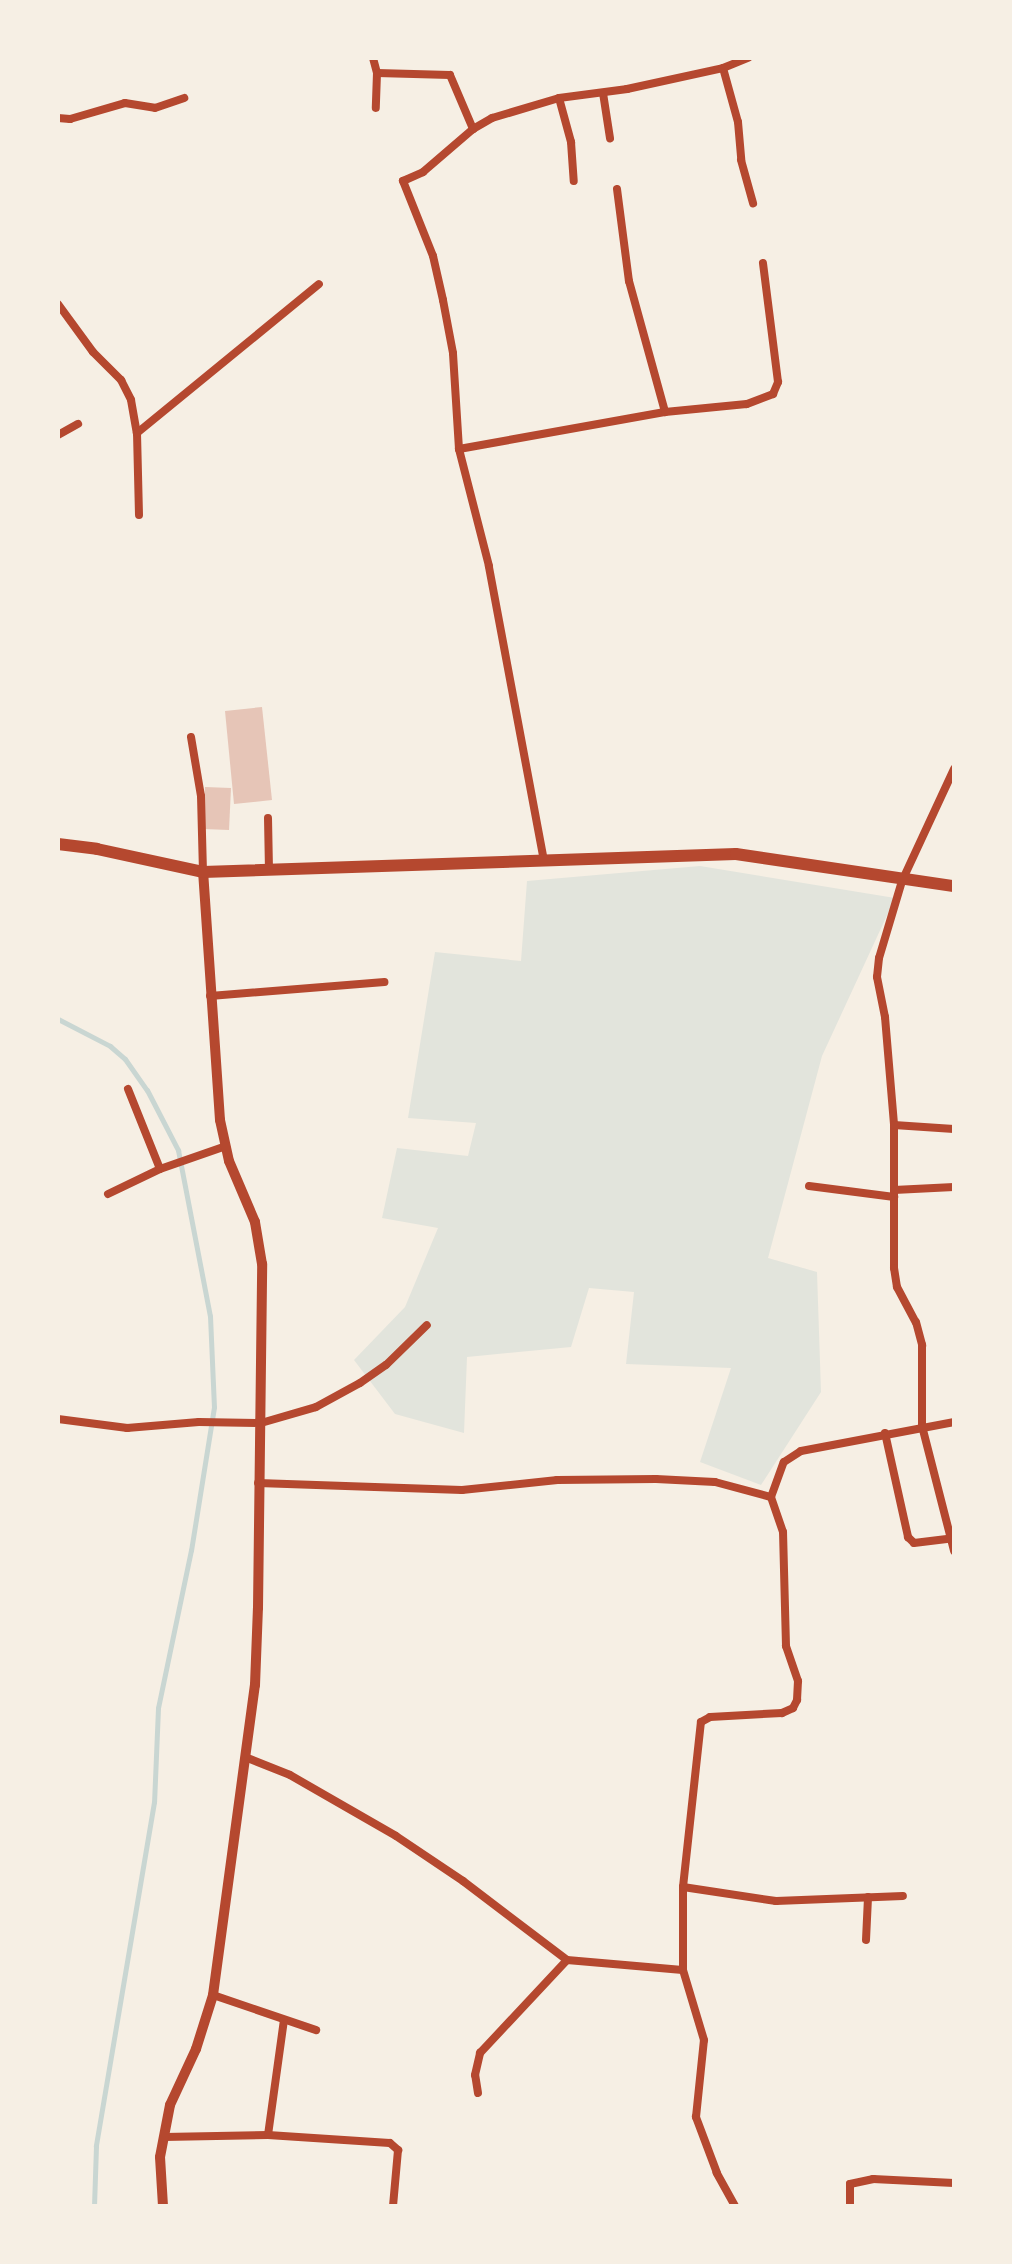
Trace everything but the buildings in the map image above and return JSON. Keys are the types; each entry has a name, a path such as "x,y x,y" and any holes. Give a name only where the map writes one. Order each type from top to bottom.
{"main road":[{"path":"58,844 97,849 203,872 736,854 902,881 954,886"}],"street":[{"path":"373,58 377,73 376,108"},
{"path":"716,58 738,122 741,160 753,203"},
{"path":"544,861 489,566 459,449 453,353 443,300 433,256 403,186 408,176 423,172 473,129 492,118 559,98 603,93 720,68 748,58"},
{"path":"377,73 450,75 473,129"},
{"path":"603,93 610,138"},
{"path":"58,118 70,119 125,103 155,108 184,98"},
{"path":"559,98 571,142 574,181"},
{"path":"617,189 629,281 665,412"},
{"path":"459,449 665,412 747,404 773,394 778,388 763,263"},
{"path":"137,433 319,284"},
{"path":"58,304 93,352 121,380 131,400 137,433 139,515"},
{"path":"58,435 78,424"},
{"path":"163,2206 160,2157 170,2105 196,2049 213,1995 255,1685 261,1423 262,1264 255,1222 226,1146 220,1120 210,996 201,796 191,737"},
{"path":"954,769 902,881 879,958 877,977 885,1017 894,1125 894,1268 897,1287 916,1322 922,1345 922,1426 954,1551"},
{"path":"268,818 269,870"},
{"path":"210,996 384,982"},
{"path":"128,1089 160,1169"},
{"path":"894,1125 954,1129"},
{"path":"108,1194 160,1169 226,1146"},
{"path":"809,1186 894,1194 954,1187"},
{"path":"58,1419 127,1428 199,1422 261,1423 316,1407 360,1383 386,1365 427,1325"},
{"path":"735,2206 717,2173 696,2117 704,2040 683,1970 683,1887 701,1722 710,1717 782,1713 793,1708 797,1700 798,1681 786,1646 783,1532 771,1497 784,1462 792,1455 813,1447 954,1422"},
{"path":"885,1433 908,1537 914,1543 949,1539"},
{"path":"258,1483 462,1490 557,1480 656,1479 715,1482 771,1497"},
{"path":"245,1757 290,1775 396,1836 463,1881 567,1960 683,1970"},
{"path":"683,1887 776,1901 903,1896"},
{"path":"866,1940 868,1897"},
{"path":"478,2093 475,2075 480,2053 567,1960"},
{"path":"213,1995 316,2030"},
{"path":"268,2135 284,2020"},
{"path":"164,2137 268,2135 394,2145 398,2150 393,2206"},
{"path":"847,2205 850,2184 873,2179 954,2183"}],"shaded area":[{"path":"700,866 895,898 822,1056 768,1258 817,1272 821,1392 761,1485 700,1462 731,1368 626,1364 634,1292 589,1288 571,1347 467,1357 464,1433 395,1414 354,1360 405,1307 438,1228 382,1218 397,1148 468,1156 476,1123 408,1118 435,952 521,961 527,881"}],"waterway":[{"path":"58,1019 110,1046 125,1059 147,1090 178,1150 210,1316 214,1407 191,1550 158,1708 154,1802 96,2146 94,2206"}]}
